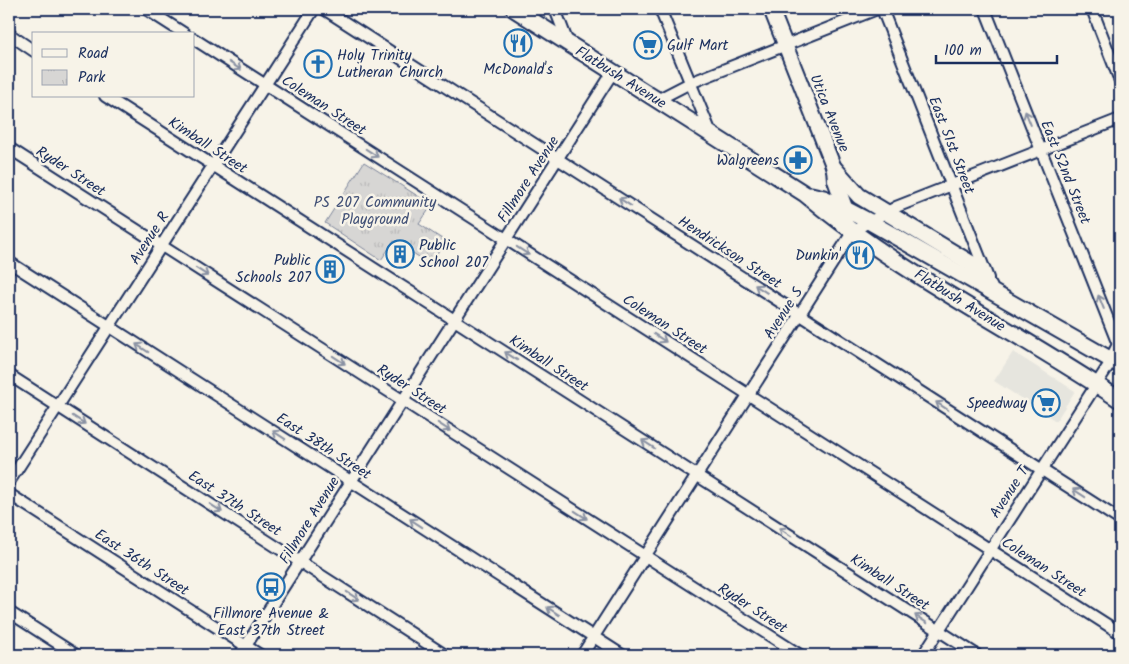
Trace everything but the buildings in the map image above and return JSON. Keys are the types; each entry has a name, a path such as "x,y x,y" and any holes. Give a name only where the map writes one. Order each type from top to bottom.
{"main road":[{"name":"Flatbush Avenue","path":"514,9 805,194 830,216 970,307 1120,400"},
{"name":"Utica Avenue","path":"771,9 834,168 835,180 853,231"},
{"path":"834,168 858,196 972,264 993,292"},
{"name":"Flatbush Avenue","path":"805,194 824,198 846,209 993,292 1118,354"}],"street":[{"path":"146,9 182,32"},
{"name":"Avenue R","path":"9,482 314,9"},
{"name":"Hendrickson Street","path":"324,9 1120,520"},
{"path":"555,9 568,44"},
{"path":"660,9 711,134"},
{"path":"657,100 690,83 877,9"},
{"name":"East 51st Street","path":"882,9 993,292"},
{"name":"East 52nd Street","path":"985,9 1041,150 1118,354"},
{"path":"1092,9 1120,81"},
{"path":"9,34 32,49"},
{"name":"Coleman Street","path":"195,40 1120,634"},
{"name":"Fillmore Avenue","path":"243,651 613,72"},
{"name":"Kimball Street","path":"108,98 977,655"},
{"name":"Avenue S","path":"582,655 853,231 886,213 952,185 1120,119"},
{"name":"Ryder Street","path":"9,148 800,655"},
{"name":"East 38th Street","path":"9,262 622,655"},
{"name":"Avenue T","path":"923,655 1096,384 1118,354"},
{"name":"East 37th Street","path":"9,375 445,655"},
{"name":"East 36th Street","path":"9,494 243,651 260,655"},
{"path":"9,612 76,655"}],"shaded area":[{"path":"1013,352 1075,391 1056,421 994,381"}],"green space":[{"name":"PS 207 Community Playground","path":"364,162 432,205 419,224 445,241 430,264 394,241 381,260 325,223"}],"place":[{"name":"McDonald's","path":"518,43"},
{"name":"Gulf Mart","path":"648,45"},
{"name":"Holy Trinity Lutheran Church","path":"318,64"},
{"name":"Walgreens","path":"798,160"},
{"name":"Public School 207","path":"400,254"},
{"name":"Dunkin'","path":"860,255"},
{"name":"Public Schools 207","path":"330,269"},
{"name":"Speedway","path":"1046,403"},
{"name":"Fillmore Avenue & East 37th Street","path":"271,587"}]}
